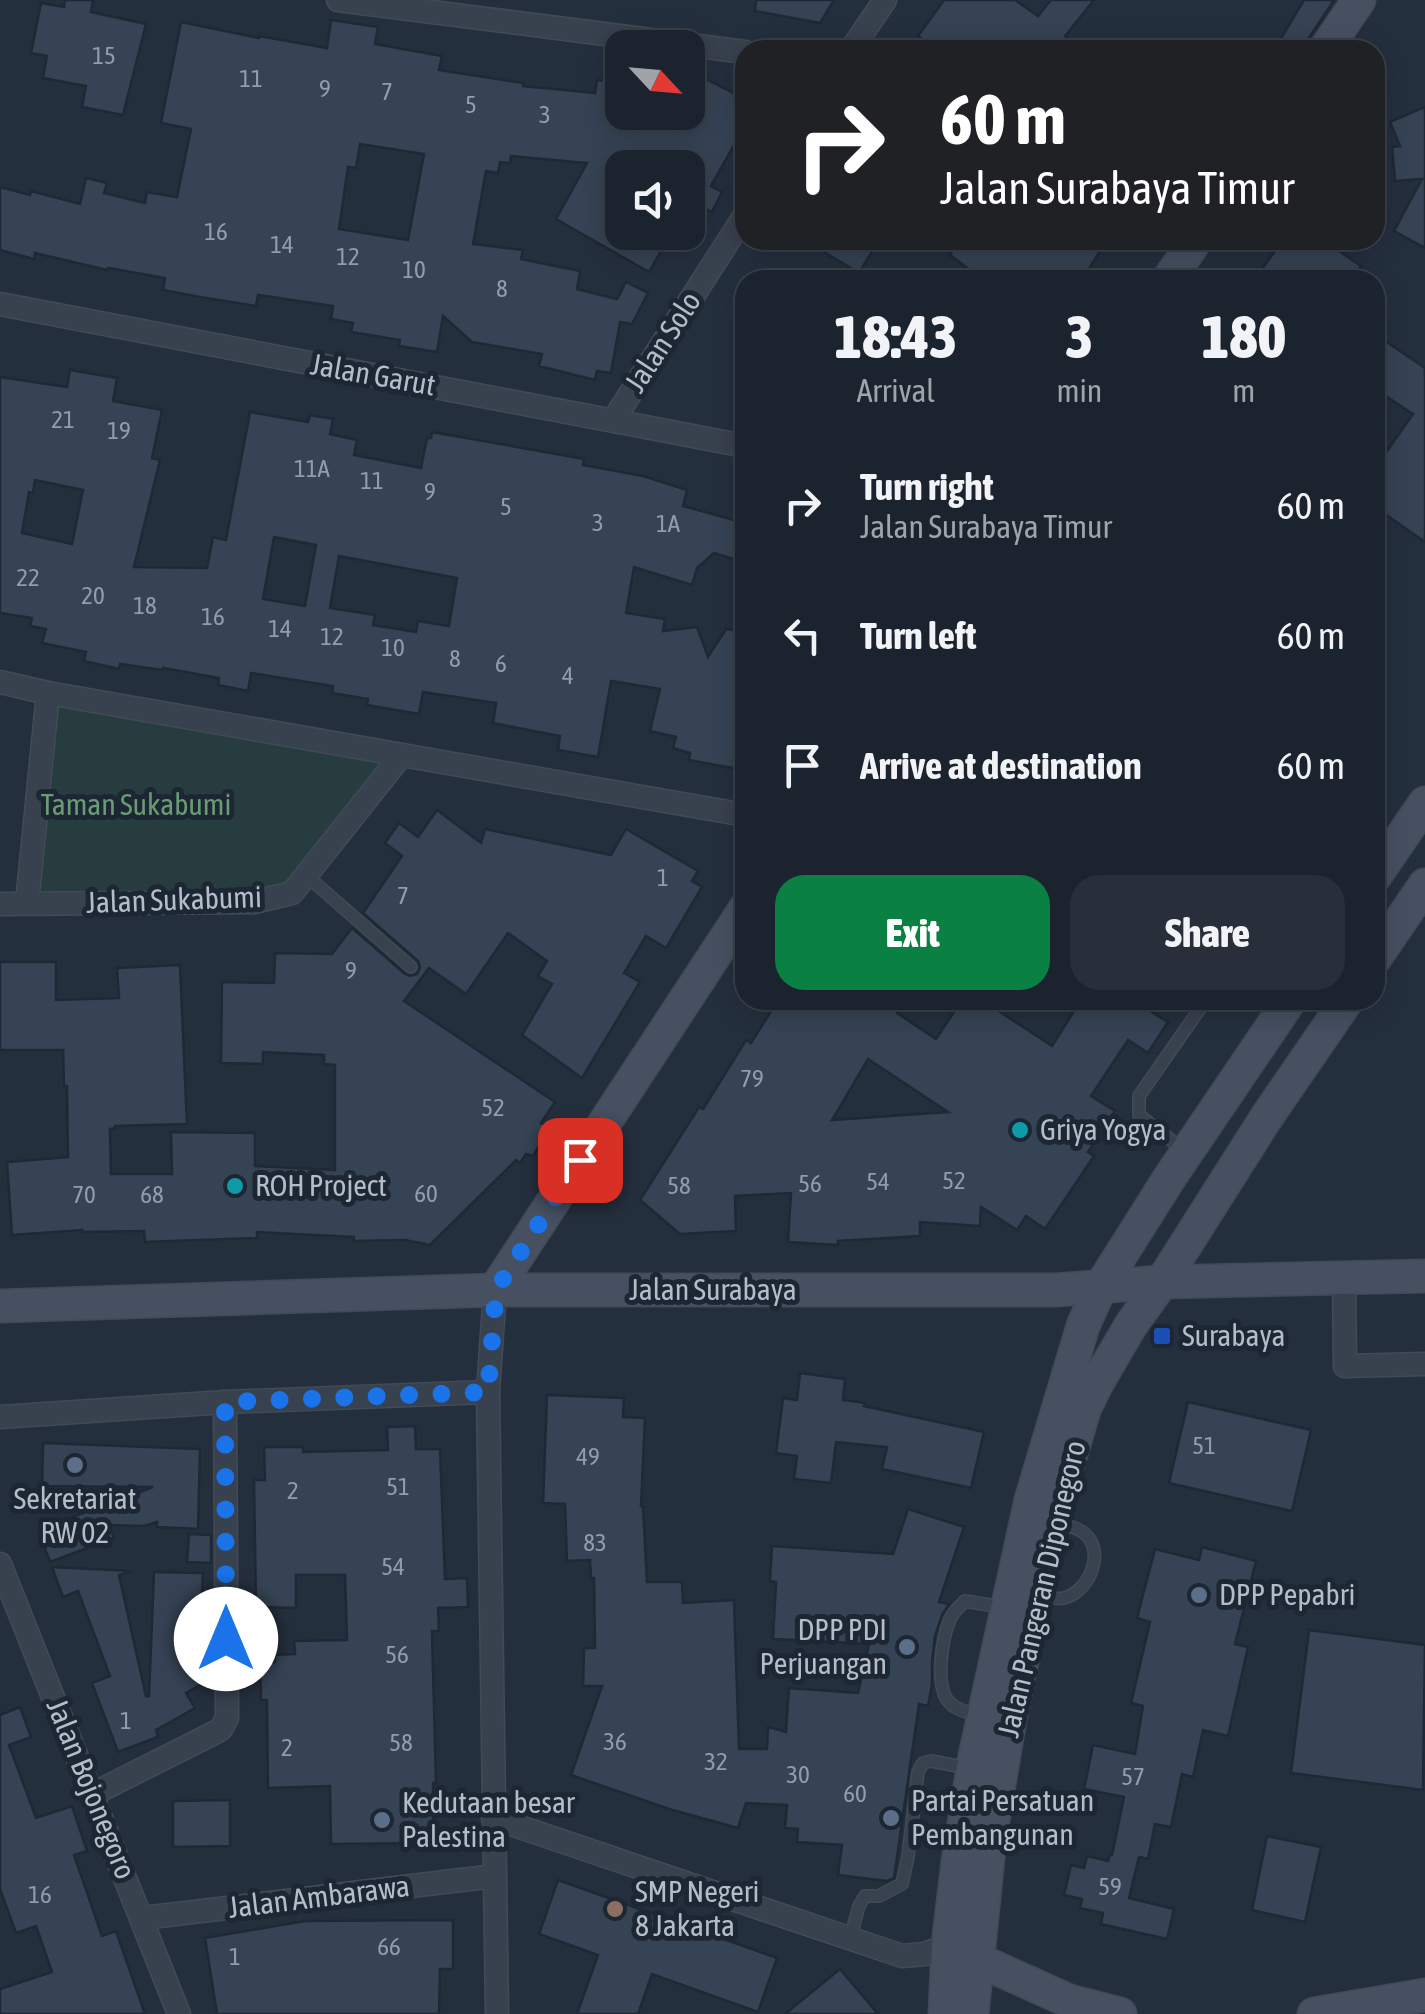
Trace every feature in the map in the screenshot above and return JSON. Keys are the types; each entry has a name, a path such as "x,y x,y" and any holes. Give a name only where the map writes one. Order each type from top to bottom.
{"main road":[{"path":"1331,40 1358,0"},
{"path":"1385,861 1425,803"},
{"path":"1385,943 1425,885"},
{"path":"496,1290 735,925"},
{"name":"Jalan Pangeran Diponegoro","path":"945,2014 990,1838 997,1717 1021,1602 1031,1500 1083,1326 1100,1288 1186,1152 1283,1010"},
{"name":"Jalan Pangeran Diponegoro","path":"1021,1602 1051,1522 1089,1397 1131,1324 1339,1010"},
{"name":"Jalan Surabaya","path":"0,1306 496,1290 1056,1290 1162,1282 1425,1276"},
{"name":"Jalan Pangeran Diponegoro","path":"972,2014 962,1952 958,1862 972,1769 997,1717"},
{"path":"962,1952 1069,2001 1120,2014"},
{"path":"1314,2014 1362,2010 1425,1994"}],"street":[{"path":"338,0 735,51"},
{"path":"858,40 885,0"},
{"name":"Jalan Solo","path":"614,419 735,231"},
{"name":"Jalan Garut","path":"0,304 735,444"},
{"path":"0,682 735,813"},
{"path":"27,902 48,693"},
{"name":"Jalan Sukabumi","path":"0,904 254,902 292,893 401,756"},
{"path":"1344,1278 1345,1366 1425,1364"},
{"path":"496,1290 488,1392 497,2014"},
{"path":"0,1417 225,1402 488,1392"},
{"path":"93,1794 216,1732 226,1718 225,1402"},
{"name":"Jalan Bojonegoro","path":"0,1564 179,2014"},
{"path":"493,1818 902,1956 962,1952"},
{"name":"Jalan Ambarawa","path":"143,1918 494,1876"}],"lane":[{"path":"307,876 411,967"},
{"path":"1186,1152 1139,1115 1139,1096 1199,1010"},
{"path":"997,1717 966,1712 948,1702 941,1688 951,1615 966,1600 1021,1602 1064,1598 1077,1590 1095,1563 1093,1543 1072,1526 1051,1522"},
{"path":"850,1939 865,1896 878,1896 902,1884 918,1772 923,1763 972,1769"}],"green space":[{"name":"Taman Sukabumi","path":"56,701 386,760 306,869 269,892 36,895"}],"building":[{"path":"65,0 93,0 91,12 146,24 123,115 82,107 86,86 43,78 47,56 31,53 41,3 64,7"},
{"path":"756,0 834,0 820,23 755,11"},
{"path":"944,0 1015,0 1038,16 1051,0 1094,0 1065,40 923,40 918,36"},
{"path":"1304,0 1334,0 1308,40 1280,40"},
{"path":"331,20 378,27 375,44 442,56 439,70 523,86 595,93 597,80 605,81 605,130 705,130 705,79 735,94 735,148 711,186 722,192 712,212 705,208 705,150 605,150 605,247 556,219 587,163 511,156 510,163 500,162 498,173 486,171 473,244 523,250 521,259 580,271 577,289 617,299 626,282 648,293 632,324 620,322 611,373 597,371 595,380 539,366 542,354 472,342 443,316 437,352 399,346 400,340 351,332 353,323 331,319 333,306 258,295 256,306 200,297 163,290 165,278 107,270 35,253 34,259 0,250 0,187 80,204 86,178 107,183 104,193 145,203 147,192 177,197 191,129 161,123 181,22 327,48","holes":["360,144 424,154 408,240 339,229 348,167 356,168"]},
{"path":"1425,107 1425,248 1394,231 1422,179 1395,181 1392,147 1400,146 1390,122"},
{"path":"610,250 662,250 649,272"},
{"path":"821,250 873,250 861,270 854,270"},
{"path":"953,250 1101,250 1088,270 970,270 950,255"},
{"path":"1276,250 1338,250 1361,266 1358,270 1261,270"},
{"path":"1385,341 1425,368 1425,542 1385,514 1385,454 1413,414 1385,396"},
{"path":"70,370 117,378 113,401 162,410 152,458 160,460 134,567 207,568 213,537 226,540 250,412 308,422 310,415 333,419 330,434 357,440 354,455 421,468 427,438 431,438 432,432 584,459 583,465 643,476 687,490 683,506 735,520 735,560 714,553 697,568 692,585 634,567 626,613 665,619 663,631 697,627 708,657 726,629 735,630 735,769 689,760 690,753 673,748 676,737 650,731 660,689 611,681 598,757 558,750 560,736 493,723 496,703 423,692 419,714 367,705 368,699 332,693 333,686 251,673 248,691 218,685 219,678 120,664 119,669 84,661 86,652 42,643 46,629 30,626 32,618 0,613 0,377 67,387","holes":["35,480 83,490 72,544 22,533","274,537 316,545 305,606 263,599","339,556 457,578 449,626 418,621 416,632 373,625 375,615 330,608"]},
{"path":"437,810 481,843 485,829 611,855 626,829 698,871 692,881 702,887 666,948 646,936 624,973 640,982 582,1078 522,1035 552,984 538,976 547,961 508,933 466,994 429,968 404,1001 555,1102 541,1123 550,1128 533,1156 526,1154 520,1163 516,1160 430,1245 405,1240 354,1241 354,1237 257,1232 257,1238 145,1242 144,1231 12,1235 7,1162 68,1157 67,1086 63,1050 0,1050 0,962 56,962 56,1000 119,998 117,968 180,965 187,1124 110,1129 111,1174 172,1174 171,1132 255,1133 255,1166 335,1170 335,1065 324,1064 324,1055 263,1052 263,1064 221,1063 222,982 274,983 275,953 332,954 352,928 405,974 417,974 418,961 363,913 402,856 385,843 399,823 418,837"},
{"path":"772,1010 899,1010 897,1013 936,1039 955,1010 997,1010 1052,1046 1075,1010 1148,1010 1168,1022 1148,1053 1128,1040 1091,1096 1115,1111 1088,1152 1094,1156 1045,1229 1026,1216 1017,1230 981,1207 980,1226 920,1222 920,1236 838,1241 838,1245 788,1242 791,1193 735,1196 736,1231 680,1234 640,1200 746,1040 751,1043","holes":["868,1059 948,1112 832,1120"]},
{"path":"800,1373 845,1379 843,1400 984,1432 971,1488 882,1469 887,1447 836,1442 831,1483 794,1479 797,1456 776,1453 783,1398 797,1400"},
{"path":"547,1395 624,1398 623,1417 645,1418 641,1506 647,1582 682,1582 683,1603 734,1600 739,1749 767,1749 768,1727 786,1732 789,1688 858,1693 869,1644 773,1639 776,1582 770,1581 772,1546 893,1554 908,1509 964,1527 939,1602 949,1604 935,1636 928,1706 919,1704 894,1878 887,1881 838,1875 842,1845 797,1842 798,1829 785,1828 787,1805 746,1803 738,1828 571,1775 602,1686 583,1686 584,1648 595,1648 590,1560 567,1561 565,1504 543,1503"},
{"path":"1188,1402 1311,1430 1292,1511 1169,1483"},
{"path":"415,1426 416,1449 440,1449 445,1579 467,1578 468,1607 438,1608 439,1631 432,1631 434,1843 331,1844 330,1786 268,1788 267,1700 261,1700 260,1663 275,1662 275,1655 295,1654 294,1641 347,1640 345,1575 296,1575 296,1608 256,1607 254,1480 265,1480 264,1447 303,1447 303,1452 388,1450 387,1427"},
{"path":"43,1443 200,1449 198,1529 157,1527 157,1522 144,1526 109,1525 114,1538 50,1562 38,1530 153,1487 42,1486"},
{"path":"189,1534 211,1535 211,1563 187,1562"},
{"path":"1202,1547 1256,1561 1235,1644 1248,1647 1228,1736 1203,1730 1193,1777 1182,1774 1171,1827 1155,1824 1148,1859 1139,1857 1129,1898 1174,1909 1167,1939 1101,1924 1103,1913 1080,1908 1082,1899 1064,1895 1071,1865 1084,1868 1087,1856 1108,1861 1112,1855 1124,1797 1084,1789 1093,1745 1135,1754 1143,1706 1131,1703 1150,1622 1137,1618 1155,1549 1199,1560"},
{"path":"52,1567 132,1571 119,1575 146,1696 154,1572 203,1573 198,1665 207,1681 186,1693 195,1708 156,1730 158,1737 118,1752 92,1683 110,1676 78,1591 63,1597"},
{"path":"1309,1630 1425,1645 1423,1790 1291,1773"},
{"path":"20,1707 31,1737 9,1745 36,1818 72,1806 87,1851 74,1855 102,1936 116,1931 145,2014 0,2014 0,1989 52,1972 36,1926 16,1933 0,1889 0,1715"},
{"path":"230,1800 230,1846 173,1847 173,1801"},
{"path":"1267,1836 1321,1847 1305,1922 1252,1910"},
{"path":"558,1880 777,1958 758,2012 652,1974 638,2014 577,2014 598,1955 539,1934"},
{"path":"453,1920 453,1969 440,1969 439,2014 217,2014 205,1938 305,1921"},
{"path":"840,1969 878,2014 785,2014"}],"place":[{"name":"Griya Yogya","path":"1020,1130"},
{"name":"ROH Project","path":"235,1186"},
{"name":"Surabaya","path":"1162,1336"},
{"name":"Sekretariat RW 02","path":"75,1465"},
{"name":"DPP Pepabri","path":"1199,1595"},
{"name":"DPP PDI Perjuangan","path":"907,1647"},
{"name":"Partai Persatuan Pembangunan","path":"891,1818"},
{"name":"Kedutaan besar Palestina","path":"382,1820"},
{"name":"SMP Negeri 8 Jakarta","path":"615,1909"}],"route":[{"path":"226,1639 225,1402 488,1392 496,1290 580,1160"}]}
